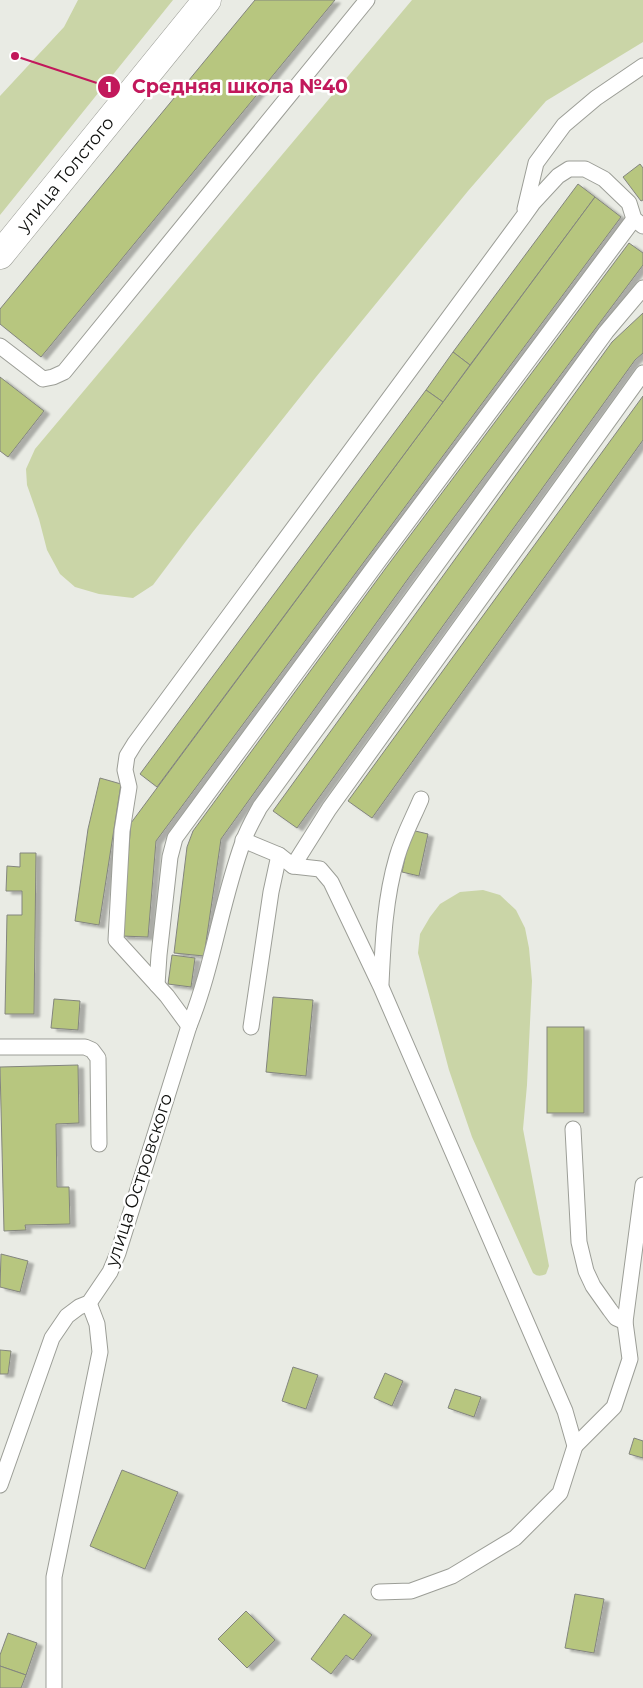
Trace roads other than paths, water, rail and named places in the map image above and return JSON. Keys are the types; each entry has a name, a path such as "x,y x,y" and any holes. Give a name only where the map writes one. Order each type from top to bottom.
{"street":[{"name":"улица Толстого","path":"0,255 207,0"}],"lane":[{"path":"0,346 43,379 64,372 367,0"},
{"path":"523,217 536,163 564,125 596,98 643,66"},
{"path":"157,985 170,857 176,838 380,559 638,222 629,202 604,180 585,169 569,169 558,176 533,203 127,756 125,770 129,788 122,831 116,940 172,1002 189,1026"},
{"name":"улица Островского","path":"0,1485 52,1338 67,1316 79,1307 89,1303 110,1272 118,1253 202,990 243,840 260,807 606,332 643,288"},
{"path":"292,866 334,801 643,373"},
{"path":"381,987 384,923 388,891 405,833 421,799"},
{"path":"243,840 279,855 292,866 320,870 331,882 381,987 565,1411 575,1446"},
{"path":"251,1027 271,892 279,855"},
{"path":"0,1047 85,1047 92,1050 98,1058 99,1144"},
{"path":"573,1129 579,1242 586,1271 593,1286 610,1310 616,1318 624,1322"},
{"path":"379,1592 411,1591 452,1576 515,1538 560,1493 575,1446 614,1407 630,1358 624,1322 643,1185"},
{"path":"54,1688 54,1577 100,1352 97,1324 89,1303"}],"place":[{"name":"Средняя школа №40","path":"15,56"}]}
